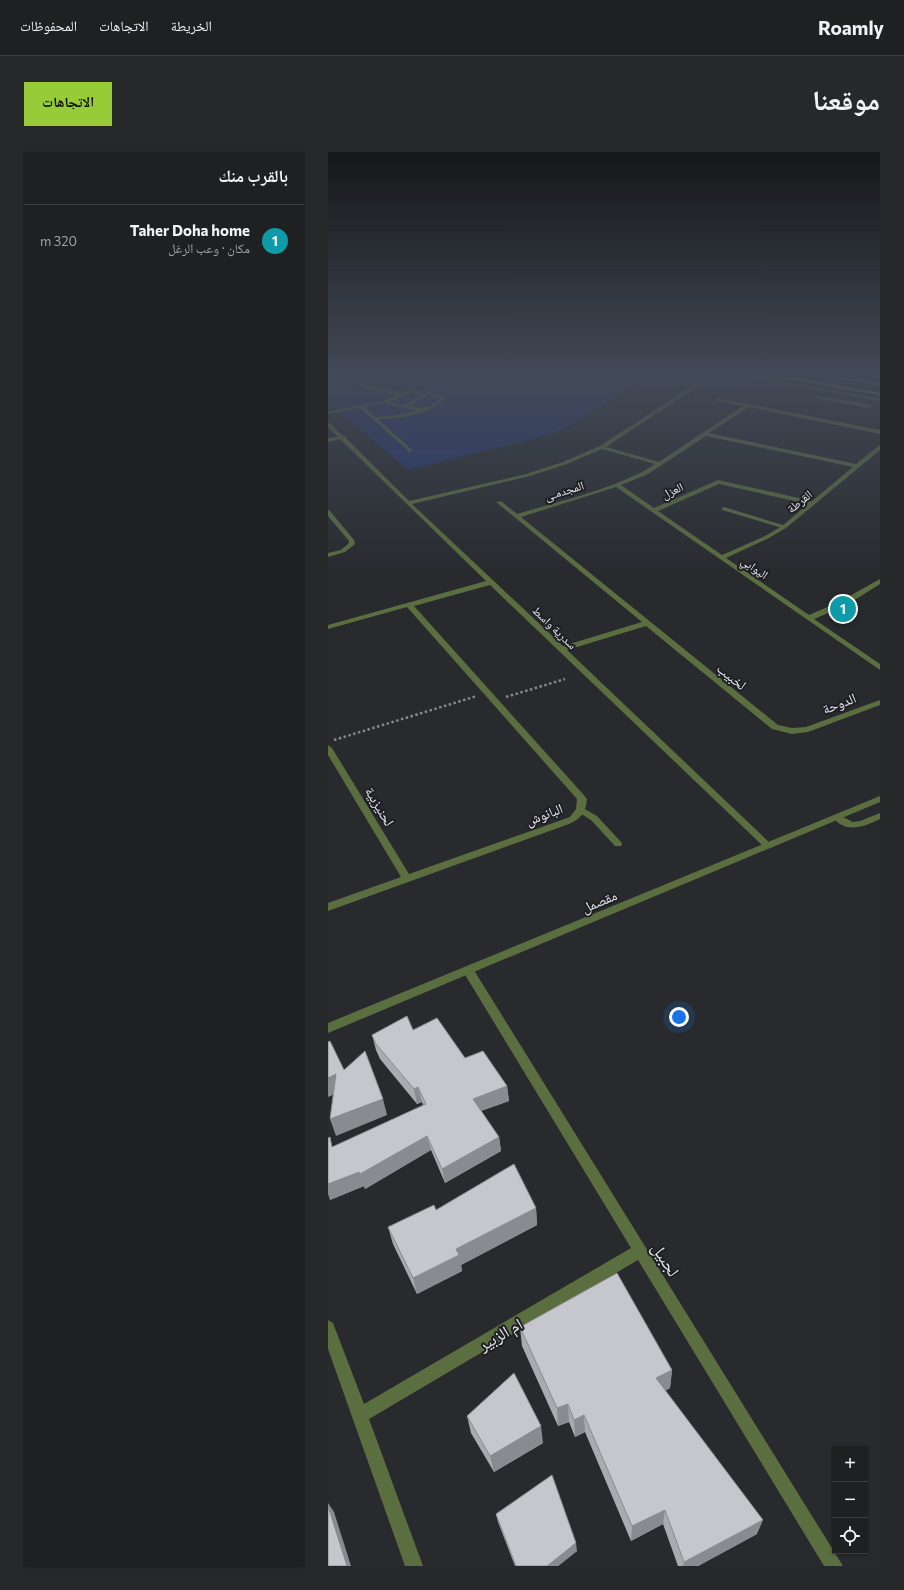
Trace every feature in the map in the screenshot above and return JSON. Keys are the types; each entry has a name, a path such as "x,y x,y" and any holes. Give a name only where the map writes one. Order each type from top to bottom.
{"street":[{"name":"سدرية واسط","path":"348,441 408,503 768,846"},
{"path":"408,503 528,475 565,463 602,447 611,441"},
{"name":"المجدمـى","path":"516,516 617,485 646,473 695,441"},
{"path":"738,441 858,466"},
{"path":"602,447 661,464"},
{"name":"القرطة","path":"722,557 767,537 784,527 880,447"},
{"name":"العزل","path":"654,510 718,482 814,503"},
{"name":"اليوابي","path":"617,485 880,668"},
{"name":"لخبيب","path":"499,502 769,724 783,730 800,731 808,729"},
{"path":"328,512 352,541 352,544 344,551 328,555"},
{"path":"809,618 842,604 880,581"},
{"path":"328,627 491,582"},
{"name":"البانوش","path":"328,907 566,822 573,819 581,810 582,800 579,795 409,605"},
{"path":"561,649 646,623"},
{"name":"الدوحة","path":"808,729 880,702"},
{"name":"لحنيزبية","path":"328,748 407,879"},
{"name":"مقصمل","path":"328,1028 880,799"},
{"name":"لجبيل","path":"468,970 834,1566"},
{"name":"ام الزبير","path":"359,1416 640,1251"},
{"path":"328,1328 414,1566"}],"lane":[{"path":"399,441 410,451"},
{"path":"724,509 784,527"},
{"path":"581,810 594,818 618,844"},
{"path":"837,817 845,825 854,826 880,816"}],"path":[{"path":"494,701 565,679"},
{"path":"328,741 488,693"}],"shaded area":[{"path":"374,441 523,441 408,470"}],"building":[{"path":"407,1016 413,1030 437,1018 465,1058 483,1051 507,1086 473,1099 499,1137 442,1169 427,1136 360,1174 359,1172 328,1184 328,1138 330,1137 332,1147 426,1104 418,1087 414,1089 376,1044 372,1035"},
{"path":"330,1041 344,1070 365,1051 383,1099 330,1119 336,1074 328,1078 328,1042"},
{"path":"514,1164 536,1208 456,1249 459,1255 413,1278 388,1227 434,1205 436,1210"},
{"path":"617,1273 672,1370 656,1378 763,1520 684,1562 665,1510 632,1526 584,1415 574,1420 568,1404 557,1408 520,1327"},
{"path":"514,1373 541,1426 490,1456 467,1416"},
{"path":"552,1475 576,1543 547,1566 516,1566 496,1514"},
{"path":"328,1506 347,1566 328,1566"}],"place":[{"name":"Taher Doha home","path":"843,609"}]}
